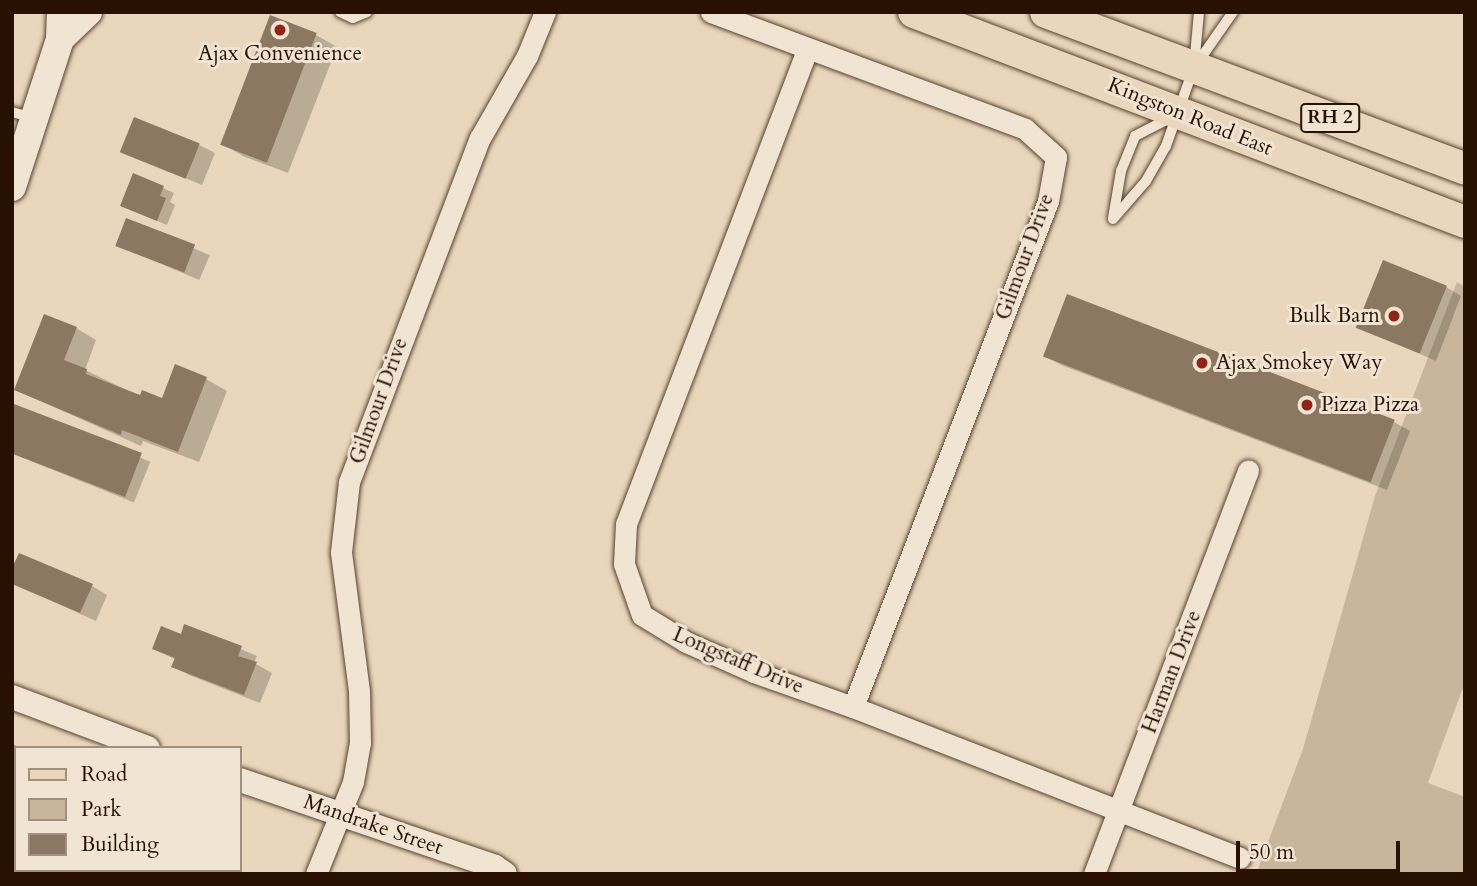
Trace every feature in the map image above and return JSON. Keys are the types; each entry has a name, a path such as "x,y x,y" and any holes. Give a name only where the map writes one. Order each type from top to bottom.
{"main road":[{"path":"12,187 24,115 60,26 88,12"},
{"name":"Kingston Road East","path":"914,12 1465,222"},
{"name":"RH 2","path":"1046,12 1465,169"}],"street":[{"name":"Gilmour Drive","path":"316,874 353,782 360,743 359,691 341,552 349,482 480,138 527,56 545,12"},
{"name":"Gilmour Drive","path":"711,12 1024,129 1056,158 1048,201 853,707"},
{"name":"Longstaff Drive","path":"807,50 643,473 626,524 624,564 642,615 685,642 743,667 853,707 1118,813 1240,858"},
{"name":"Harman Drive","path":"1094,874 1248,470"},
{"path":"12,697 143,746"},
{"name":"Mandrake Street","path":"242,781 495,867 505,874"}],"lane":[{"path":"340,12 353,18 367,12"},
{"path":"1178,114 1135,136 1121,171 1113,219 1146,181 1166,146 1178,114 1194,67 1199,12"},
{"path":"1194,67 1233,12"}],"green space":[{"path":"1457,282 1465,287 1465,682 1428,783 1465,797 1465,874 1256,874 1303,749 1375,496"}],"building":[{"path":"270,15 317,33 267,163 220,145"},
{"path":"134,117 200,144 186,179 120,152"},
{"path":"133,173 164,186 160,196 166,198 157,221 120,206"},
{"path":"126,218 195,245 184,273 115,246"},
{"path":"1383,260 1447,286 1420,354 1356,328"},
{"path":"1067,294 1395,420 1371,482 1043,357"},
{"path":"44,314 77,327 64,360 87,369 86,374 140,395 142,390 162,398 175,364 207,377 178,452 122,430 121,435 14,390"},
{"path":"14,404 142,453 125,497 12,454"},
{"path":"19,553 93,584 80,613 12,584 12,568"},
{"path":"184,624 242,646 238,656 257,662 244,695 171,667 175,658 152,649 161,626 181,634"}],"place":[{"name":"Ajax Convenience","path":"280,30"},
{"name":"Bulk Barn","path":"1394,316"},
{"name":"Ajax Smokey Way","path":"1202,363"},
{"name":"Pizza Pizza","path":"1307,405"}]}
